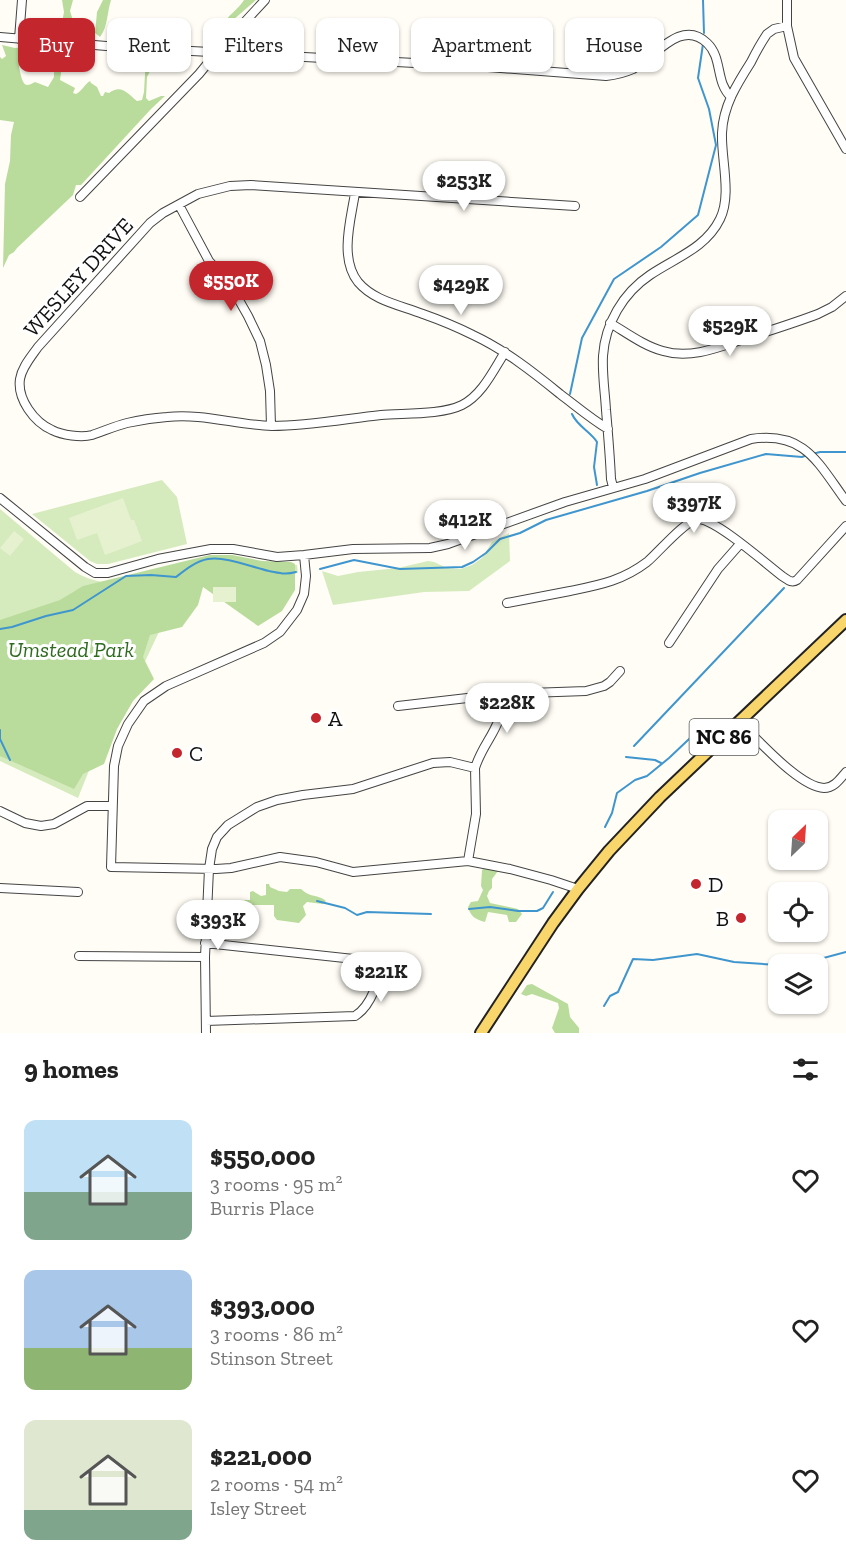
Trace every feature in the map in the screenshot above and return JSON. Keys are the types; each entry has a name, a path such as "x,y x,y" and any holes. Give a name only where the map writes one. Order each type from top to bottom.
{"main road":[{"name":"NC 86","path":"481,1033 553,923 609,851 643,814 846,620"}],"street":[{"path":"21,18 22,0"},
{"path":"248,18 265,0"},
{"path":"787,0 787,27 794,58 846,149"},
{"path":"613,488 603,356 610,323 626,297 638,285 697,247 713,231 724,208 722,132 725,112 766,34 774,29 787,27"},
{"path":"304,57 606,76 632,69 677,36 691,34 704,40 713,50 719,66 722,86 731,97"},
{"path":"0,38 18,39"},
{"path":"95,44 203,51"},
{"path":"80,197 203,69"},
{"name":"WESLEY DRIVE","path":"505,352 477,393 462,405 439,411 272,426 176,416 149,418 90,436 63,434 51,430 34,417 21,393 20,379 26,363 38,347 150,223 162,213 198,194 230,186 278,186 355,193 575,206"},
{"path":"355,193 348,241 350,260 357,280 365,289 383,300 473,335 505,352 608,429"},
{"path":"179,205 209,261 231,286 260,341 269,382 272,426"},
{"path":"610,323 654,348 665,352 687,354 723,346 818,314 846,296"},
{"path":"0,498 68,555 95,573 108,573 158,559 211,549 233,549 277,557 353,549 412,549 439,546 536,511 645,479 751,440 771,437 791,441 798,445 817,462 846,501"},
{"path":"507,603 603,585 620,579 646,562 681,528 696,518 723,530 782,576 794,582 846,526"},
{"path":"669,644 718,569 740,544"},
{"path":"304,555 306,576 304,594 297,610 279,632 264,643 166,686 144,701 128,724 118,746 114,766 111,867 231,868 280,857 316,862 353,872 468,861 510,869 578,889"},
{"path":"398,706 502,694 586,691 604,686 620,671"},
{"path":"468,861 476,814 475,768 500,719 502,694"},
{"path":"739,722 793,773 811,785 826,788 838,782 846,772"},
{"path":"206,1033 205,957 209,869 212,849 217,837 228,825 257,807 277,800 354,789 433,763 450,762 475,768"},
{"path":"0,811 25,823 41,826 54,824 87,806 112,806"},
{"path":"0,888 78,892"},
{"path":"206,943 391,963 407,969"},
{"path":"79,956 205,957"},
{"path":"206,1021 355,1016 363,1010 370,998 377,980 380,962"}],"green space":[{"path":"62,0 73,0 70,11 72,18 63,18"},
{"path":"103,0 111,0 106,24 100,37 95,33 97,12"},
{"path":"244,0 256,0 235,18 228,18"},
{"path":"2,45 18,48 18,72 26,85 35,82 48,87 54,77 54,72 61,72 60,80 75,88 73,93 78,93 90,81 97,87 101,96 105,92 120,89 137,101 142,100 145,72 150,72 147,77 146,98 149,101 165,96 81,185 76,185 73,195 9,255 3,268 5,184 14,122 0,120 0,57 2,59 6,56"},
{"path":"162,480 177,497 187,544 108,564 97,564 90,561 32,514"},
{"path":"123,498 142,541 105,555 97,533 77,540 69,518"},
{"name":"Umstead Park","path":"0,509 75,572 102,582 266,565 297,565 298,573 276,576 185,577 94,769 90,768 78,798 0,761"},
{"path":"14,531 24,539 10,556 0,548"},
{"path":"509,533 510,561 469,591 424,592 333,605 322,571 338,576 398,568 428,561 447,568 460,569 482,558 492,542"},
{"name":"Umstead Park","path":"210,555 232,555 262,561 291,562 295,564 295,590 282,611 258,626 203,587 198,605 182,627 150,635 143,657 154,679 133,701 117,729 104,764 83,774 74,789 0,756 0,620 60,600 83,586"},
{"path":"213,587 236,587 236,602 213,602"},
{"path":"485,868 498,871 492,879 492,888 487,896 490,903 518,909 522,914 516,922 509,922 507,915 488,912 485,922 472,915 468,907 471,902 478,901 483,890 482,870"},
{"path":"266,884 279,891 301,889 326,901 323,904 307,902 303,906 306,915 299,923 277,920 274,916 274,905 244,905 223,913 218,907 216,901 250,900 250,892 253,891 261,896 266,895"},
{"path":"532,984 568,1004 570,1017 579,1028 579,1033 555,1033 552,1028 559,1008 558,1003 532,994 526,996 521,994 527,985"}],"waterway":[{"path":"703,0 704,33"},
{"path":"570,394 582,338 614,279 661,247 698,215 716,145 709,109 698,78 703,44"},
{"path":"572,414 597,442 594,467 597,485"},
{"path":"812,454 846,452"},
{"path":"320,569 354,560 400,569 462,567 486,553 500,539 520,533 546,520 766,454 802,457 807,455"},
{"path":"0,629 73,610 126,576 176,577 195,564 208,559 230,560 279,573 296,572"},
{"path":"634,746 784,588"},
{"path":"605,827 612,813 617,793 635,780 647,776 706,723"},
{"path":"0,730 0,739 10,760"},
{"path":"626,757 655,760 661,763"},
{"path":"469,909 490,907 537,911 543,908 553,892"},
{"path":"317,901 345,908 357,915 367,912 431,914"},
{"path":"828,957 846,952"},
{"path":"604,1006 610,996 618,992 633,959 653,960 697,954 734,962 768,964"}],"place":[{"name":"A","path":"316,718"},
{"name":"C","path":"177,753"},
{"name":"D","path":"696,884"},
{"name":"B","path":"741,918"}]}
